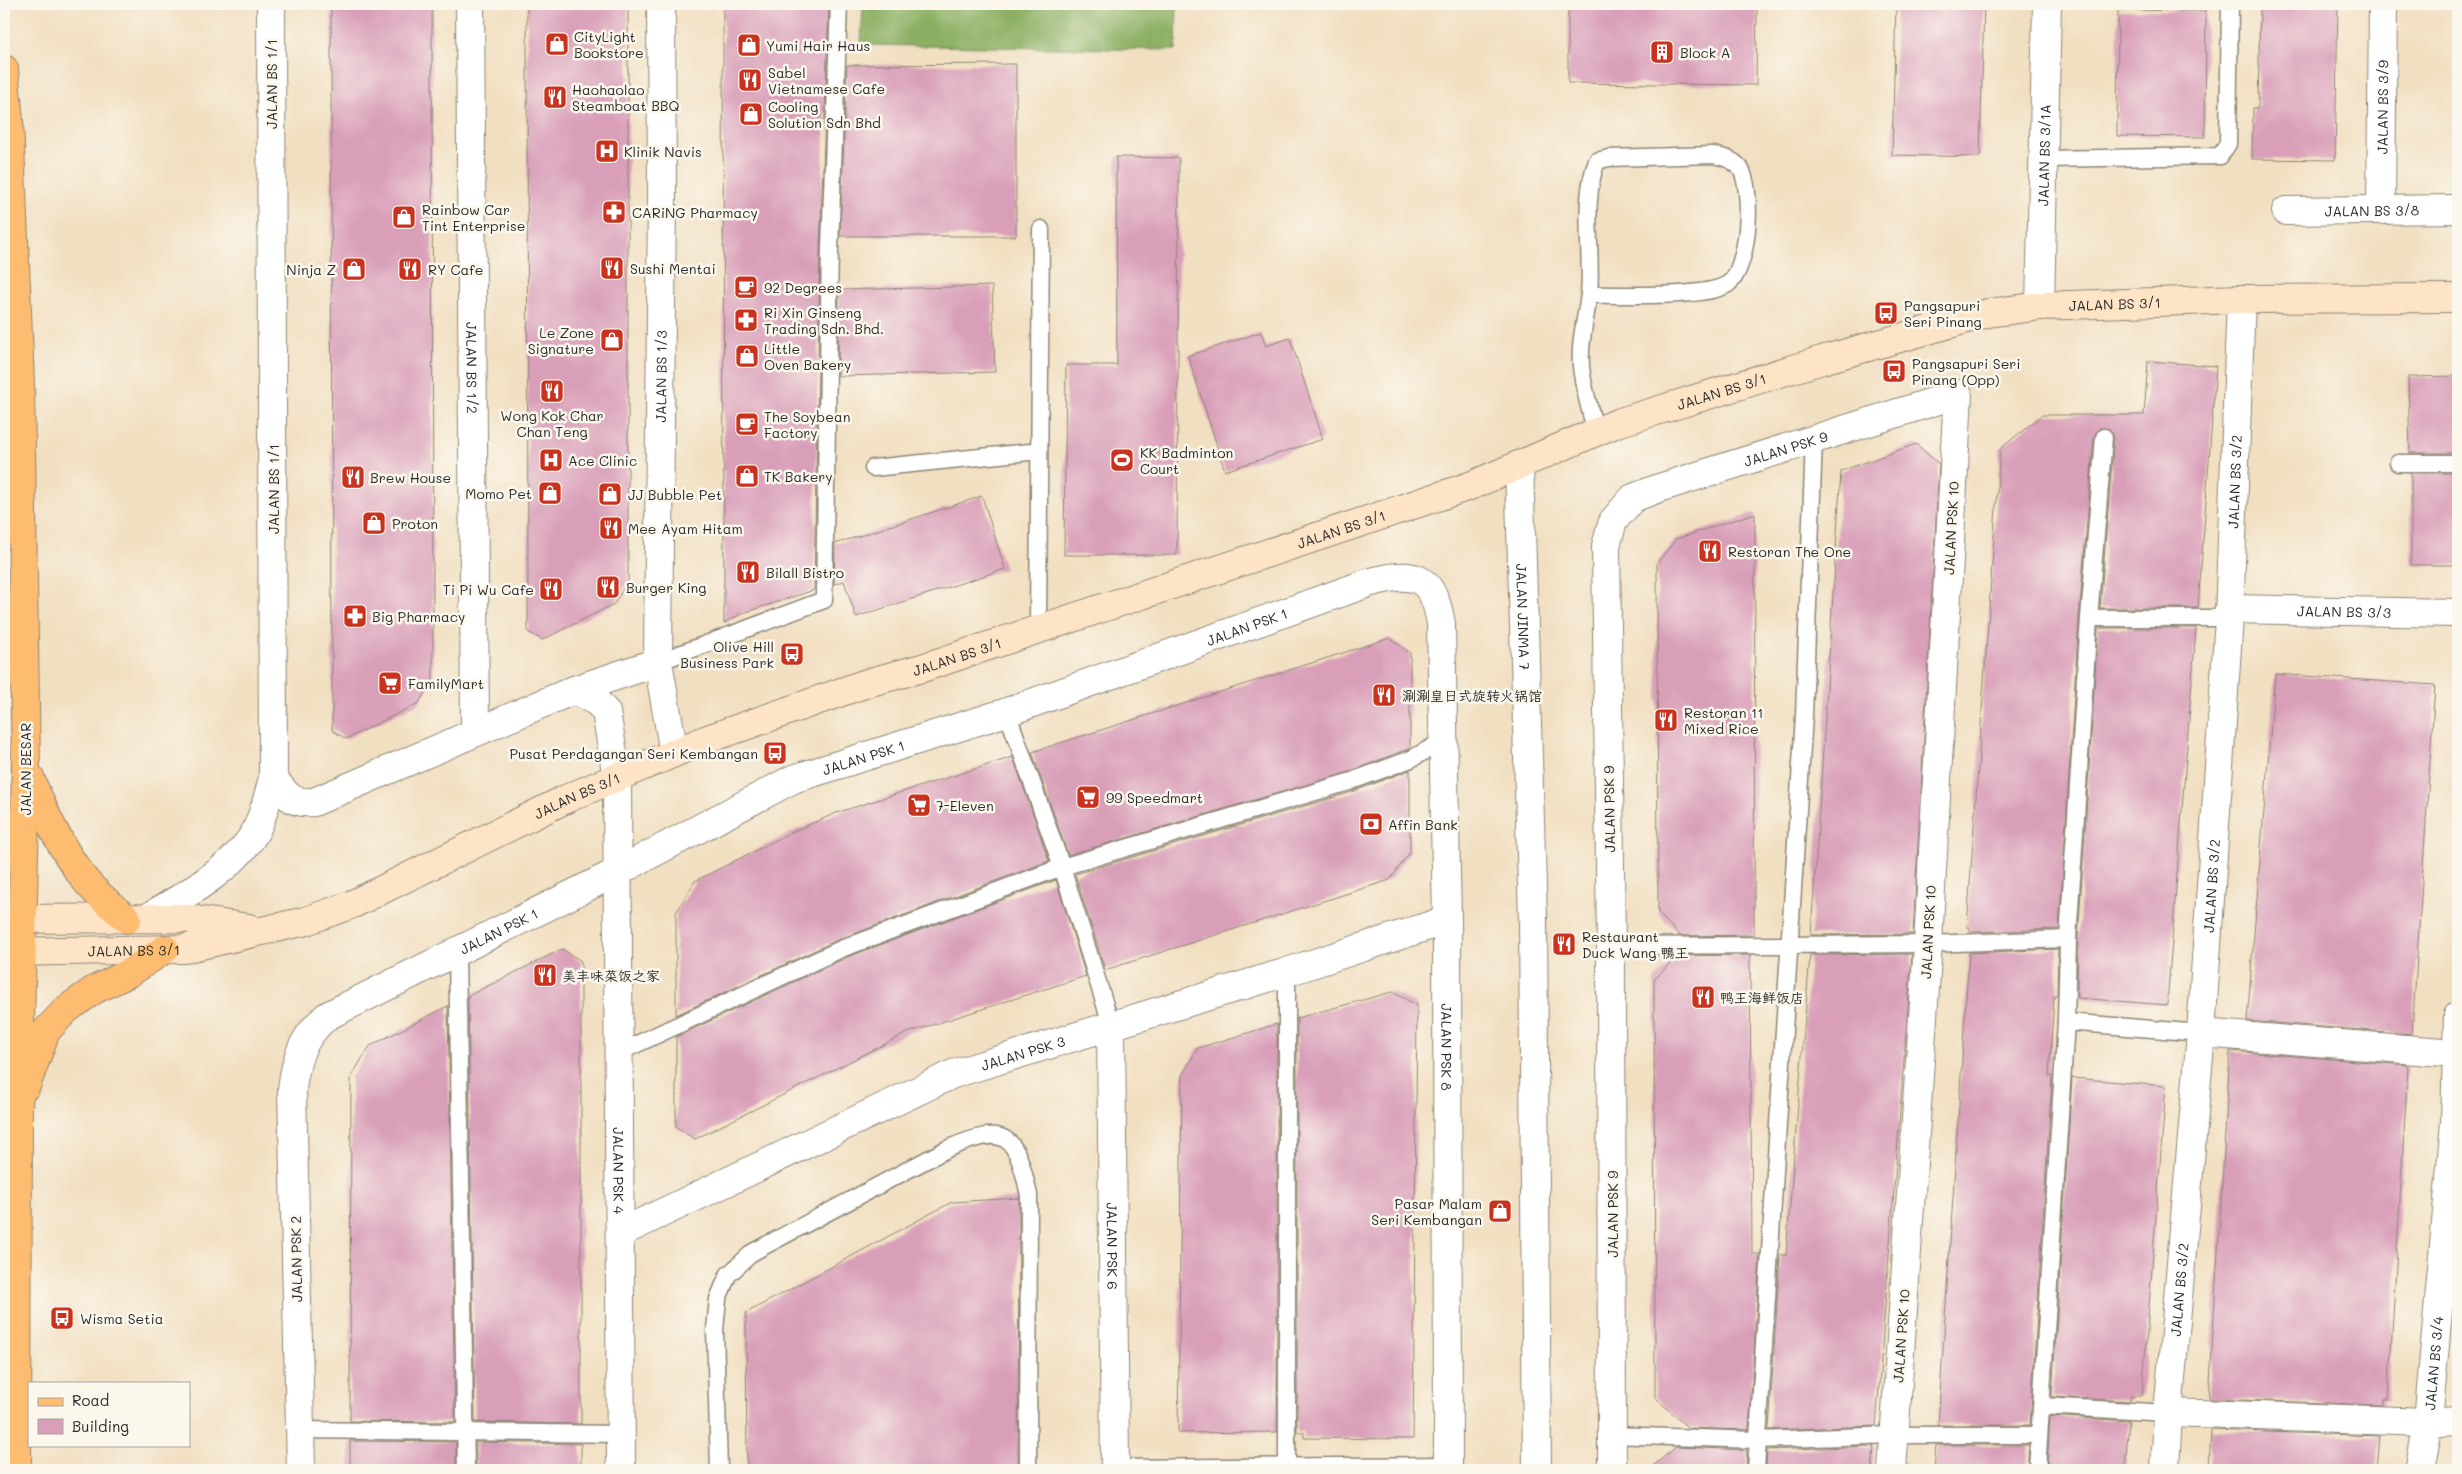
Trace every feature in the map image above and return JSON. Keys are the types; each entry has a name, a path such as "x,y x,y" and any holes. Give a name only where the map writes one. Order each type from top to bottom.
{"main road":[{"name":"JALAN BESAR","path":"4,69 9,121 20,382 26,769 13,919 12,952 18,1110 17,1470"},
{"path":"26,769 44,813 80,874 104,900 137,918"},
{"path":"18,1110 32,1064 46,1031 67,1009 94,990 129,973 165,949"}],"street":[{"name":"JALAN BS 1/1","path":"137,918 196,888 238,856 255,832 266,806 273,778 271,4"},
{"name":"JALAN BS 1/2","path":"470,4 475,732"},
{"name":"JALAN BS 1/3","path":"661,4 662,202 658,662 674,753"},
{"name":"JALAN BS 3/1A","path":"2040,306 2048,4"},
{"name":"JALAN BS 3/9","path":"2381,209 2383,4"},
{"name":"JALAN BS 3/8","path":"2286,211 2458,209"},
{"name":"JALAN BS 3/1","path":"12,952 184,949 306,921 353,904 568,798 705,740 867,683 922,668 1470,486 1596,434 1617,423 1822,360 1988,313 2040,306 2241,299 2458,298"},
{"name":"JALAN BS 3/2","path":"2165,1470 2168,1413 2201,1033 2229,614 2241,299"},
{"name":"JALAN PSK 9","path":"1612,1470 1611,946 1606,546 1613,521 1633,498 1814,438 1958,394"},
{"name":"JALAN PSK 10","path":"1892,1470 1928,944 1958,394"},
{"name":"JALAN JINMA 7","path":"1519,465 1533,919 1537,1470"},
{"name":"JALAN PSK 1","path":"301,1048 311,1030 327,1016 619,871 793,779 1007,712 1382,579 1410,577 1422,581 1432,590 1438,603 1442,624"},
{"name":"JALAN BS 3/3","path":"2229,614 2458,613"},
{"name":"JALAN PSK 8","path":"1442,624 1446,920 1448,1468"},
{"path":"273,778 289,798 301,803 314,802 574,690 658,662"},
{"name":"JALAN PSK 4","path":"574,690 597,702 606,712 617,777 620,1052 620,1470"},
{"name":"JALAN BS 3/1","path":"13,919 184,918 263,930"},
{"name":"JALAN PSK 3","path":"620,1233 952,1074 1111,1024 1287,972 1446,920"},
{"name":"JALAN BS 3/4","path":"2419,1470 2449,1298 2457,1122 2456,1053 2458,1016"},
{"name":"JALAN PSK 6","path":"1111,1024 1115,1469"},
{"path":"2201,1033 2456,1053"},
{"name":"JALAN PSK 2","path":"301,1048 294,1070 292,1089 301,1470"},
{"path":"2168,1413 2428,1422 2458,1420"}],"lane":[{"path":"658,662 824,600 830,258 839,4"},
{"path":"2044,158 2213,158 2220,156 2228,144 2230,4"},
{"path":"1589,295 1693,293 1716,290 1729,283 1738,271 1744,252 1746,188 1740,168 1729,158 1713,155 1609,158 1597,161 1591,177 1589,295 1582,330 1581,366 1596,434"},
{"path":"1038,628 1041,229"},
{"path":"2037,1470 2066,1022 2068,938 2089,618 2104,437"},
{"path":"1756,1470 1804,716 1814,438"},
{"path":"873,468 1040,451"},
{"path":"2398,463 2458,463"},
{"path":"2089,618 2229,614"},
{"path":"1007,712 1062,867 1111,1024"},
{"path":"620,1052 841,949 1062,867 1349,782 1411,759 1444,741"},
{"path":"1611,946 1790,947 2068,938"},
{"path":"457,952 466,1470"},
{"path":"1287,972 1287,1468"},
{"path":"2066,1022 2201,1033"},
{"path":"719,1470 715,1330 718,1299 728,1275 754,1252 947,1149 975,1137 996,1135 1014,1145 1022,1163 1029,1195 1028,1470"},
{"path":"2042,1406 2168,1413"},
{"path":"301,1430 620,1434"},
{"path":"1612,1435 1757,1440 1894,1434 2039,1435"},
{"path":"1115,1469 1448,1468"}],"green space":[{"path":"863,4 1177,4 1176,50 861,45"}],"building":[{"path":"331,4 432,4 433,679 419,703 346,739 332,730"},
{"path":"527,4 628,4 628,581 614,604 542,640 528,632"},
{"path":"723,4 829,4 820,248 814,590 743,613 724,623"},
{"name":"Block A","path":"1568,4 1757,4 1756,85 1568,83"},
{"path":"1896,4 1984,4 1980,157 1892,155"},
{"path":"2260,4 2338,4 2335,160 2252,159 2253,108 2258,108"},
{"path":"2118,10 2206,11 2205,137 2117,136"},
{"path":"1016,64 1016,236 840,236 847,65"},
{"name":"KK Badminton Court","path":"1116,157 1179,158 1177,555 1064,555 1066,365 1117,365"},
{"path":"992,286 995,372 838,376 839,290"},
{"path":"1261,332 1266,346 1290,338 1323,439 1225,471 1188,356"},
{"path":"2148,361 2216,366 2198,608 2100,608 2114,438 2109,429 2099,428 2094,436 2079,617 2059,929 1970,932 1970,927 1967,927 2000,449 2042,415 2144,415"},
{"path":"2458,376 2458,453 2410,453 2408,377"},
{"path":"1916,444 1939,464 1913,934 1811,935 1841,471"},
{"path":"2411,473 2458,473 2458,565 2411,565"},
{"path":"982,496 1005,569 856,617 844,581 834,584 835,544"},
{"path":"1755,513 1754,935 1680,936 1658,913 1657,563 1676,539"},
{"path":"2098,628 2196,628 2167,1005 2077,998 2078,939"},
{"path":"1390,638 1410,653 1410,748 1346,773 1068,855 1032,752"},
{"path":"2275,674 2435,685 2412,1034 2247,1021"},
{"path":"1013,757 1049,861 837,940 676,1015 676,913 695,881 794,831 839,812"},
{"path":"1410,770 1410,852 1390,880 1105,970 1075,874 1352,792"},
{"path":"1056,880 1086,976 907,1033 695,1139 676,1127 676,1037 845,958"},
{"path":"562,949 581,961 581,1424 475,1422 468,996"},
{"path":"2058,949 2057,996 2054,996 2049,1076 2052,1076 2030,1425 1938,1425 1969,953"},
{"path":"1912,954 1876,1426 1769,1430 1780,1255 1786,1255 1810,955"},
{"path":"1750,955 1752,1254 1760,1254 1749,1430 1688,1428 1655,1397 1654,980 1677,956"},
{"path":"1392,992 1417,1005 1413,1439 1304,1438 1304,1432 1297,1432 1297,1018"},
{"path":"448,1006 455,1422 350,1421 351,1077 370,1046"},
{"path":"1277,1024 1277,1432 1178,1433 1182,1075 1198,1048"},
{"path":"2230,1051 2408,1065 2388,1400 2383,1400 2383,1405 2209,1399"},
{"path":"2072,1078 2166,1086 2142,1396 2131,1396 2130,1401 2052,1397"},
{"path":"1019,1198 1018,1470 747,1470 746,1313 952,1202"},
{"path":"2050,1416 2129,1421 2125,1470 2047,1470"},
{"path":"2211,1430 2380,1436 2377,1470 2209,1470"},
{"path":"350,1441 456,1442 456,1470 350,1470"},
{"path":"476,1442 581,1444 581,1470 476,1470"},
{"path":"1936,1445 2029,1445 2027,1470 1934,1470"},
{"path":"1874,1446 1872,1470 1766,1470 1767,1450"},
{"path":"1676,1447 1747,1450 1746,1470 1648,1470"}],"place":[{"name":"CityLight Bookstore","path":"557,44"},
{"name":"Yumi Hair Haus","path":"749,45"},
{"name":"Block A","path":"1662,52"},
{"name":"Sabel Vietnamese Cafe","path":"750,80"},
{"name":"Haohaolao Steamboat BBQ","path":"555,97"},
{"name":"Cooling Solution Sdn Bhd","path":"751,114"},
{"name":"Klinik Navis","path":"607,151"},
{"name":"CARiNG Pharmacy","path":"614,212"},
{"name":"Rainbow Car Tint Enterprise","path":"404,217"},
{"name":"Sushi Mentai","path":"612,268"},
{"name":"Ninja Z","path":"354,269"},
{"name":"RY Cafe","path":"410,269"},
{"name":"92 Degrees","path":"746,287"},
{"name":"Pangsapuri Seri Pinang","path":"1886,313"},
{"name":"Ri Xin Ginseng Trading Sdn. Bhd.","path":"746,320"},
{"name":"Le Zone Signature","path":"612,340"},
{"name":"Little Oven Bakery","path":"747,356"},
{"name":"Pangsapuri Seri Pinang (Opp)","path":"1894,371"},
{"name":"Wong Kok Char Chan Teng","path":"552,391"},
{"name":"The Soybean Factory","path":"747,424"},
{"name":"Ace Clinic","path":"551,460"},
{"name":"KK Badminton Court","path":"1122,460"},
{"name":"TK Bakery","path":"747,476"},
{"name":"Brew House","path":"353,477"},
{"name":"Momo Pet","path":"550,493"},
{"name":"JJ Bubble Pet","path":"610,494"},
{"name":"Proton","path":"374,523"},
{"name":"Mee Ayam Hitam","path":"611,528"},
{"name":"Restoran The One","path":"1710,551"},
{"name":"Bilall Bistro","path":"748,572"},
{"name":"Burger King","path":"608,587"},
{"name":"Ti Pi Wu Cafe","path":"551,589"},
{"name":"Big Pharmacy","path":"355,616"},
{"name":"Olive Hill Business Park","path":"792,654"},
{"name":"FamilyMart","path":"390,683"},
{"name":"涮涮皇日式旋转火锅馆","path":"1384,695"},
{"name":"Restoran 11 Mixed Rice","path":"1666,720"},
{"name":"Pusat Perdagangan Seri Kembangan","path":"775,753"},
{"name":"99 Speedmart","path":"1088,797"},
{"name":"7-Eleven","path":"919,805"},
{"name":"Affin Bank","path":"1371,824"},
{"name":"Restaurant Duck Wang 鴨王","path":"1564,944"},
{"name":"美丰味菜饭之家","path":"545,975"},
{"name":"鸭王海鲜饭店","path":"1703,997"},
{"name":"Pasar Malam Seri Kembangan","path":"1500,1211"},
{"name":"Wisma Setia","path":"62,1318"}]}
